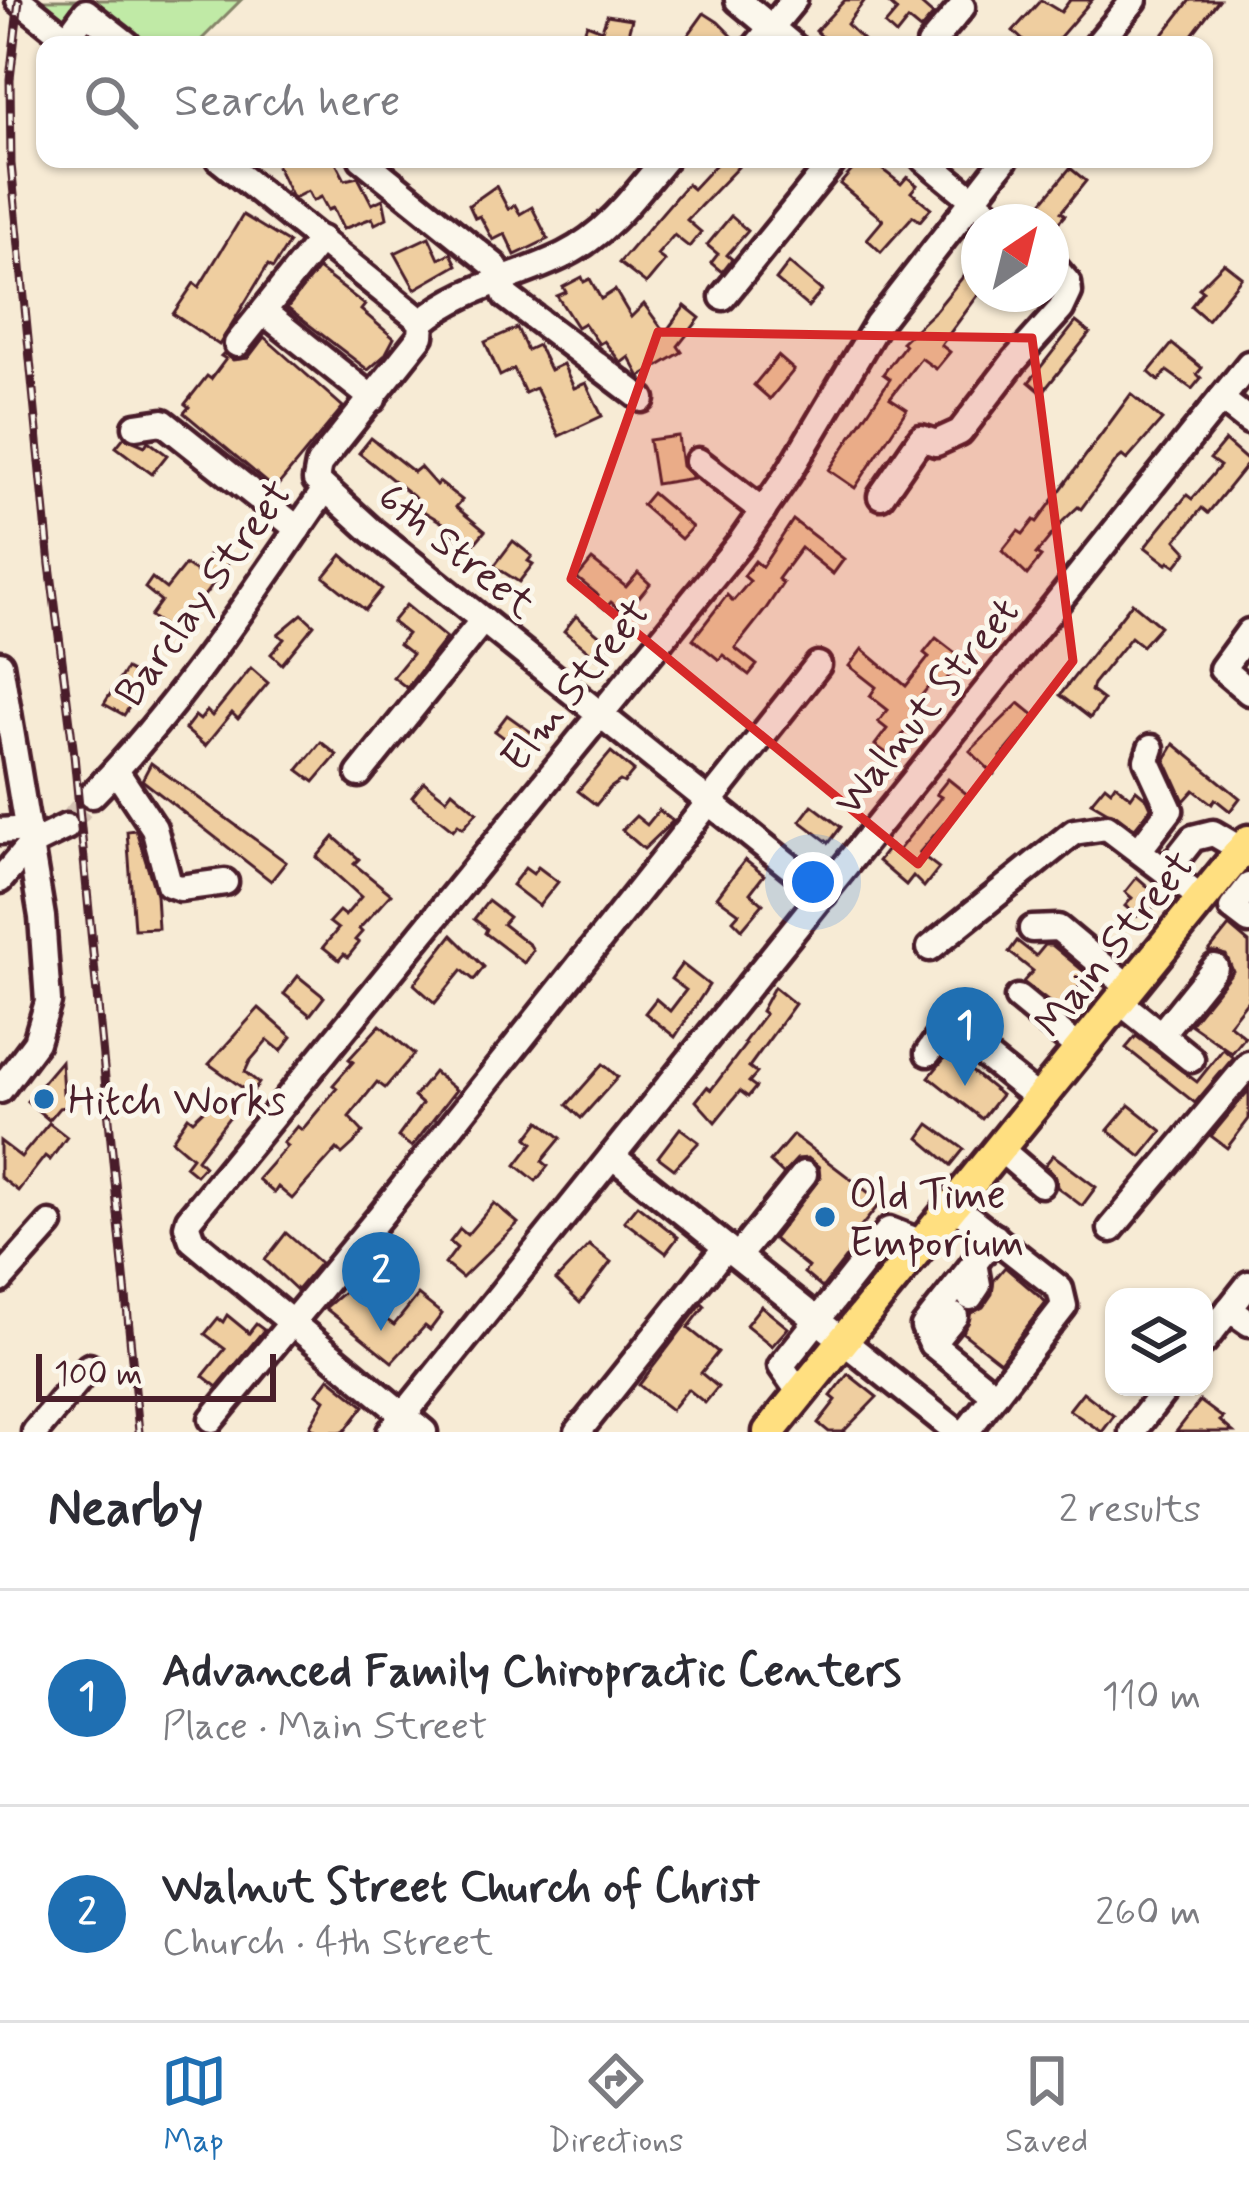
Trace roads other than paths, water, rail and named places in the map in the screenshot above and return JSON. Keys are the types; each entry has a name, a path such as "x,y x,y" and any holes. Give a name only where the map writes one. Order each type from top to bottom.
{"main road":[{"name":"Main Street","path":"778,1429 843,1340 1202,899 1244,862"}],"street":[{"path":"19,0 65,36"},
{"path":"738,0 765,36 794,0"},
{"path":"1104,36 1133,0"},
{"path":"938,36 962,8"},
{"path":"74,36 86,12 117,36"},
{"path":"230,168 422,322"},
{"path":"384,168 495,266 506,296 642,399"},
{"name":"Barclay Street","path":"92,795 212,653 298,530 324,491 316,480 319,464 421,336 422,322 455,298 566,254 589,240 628,205 657,168"},
{"path":"723,297 828,168"},
{"path":"935,168 978,204"},
{"name":"Elm Street","path":"291,1323 193,1240 189,1219 763,511 877,324 998,168"},
{"path":"237,344 321,239"},
{"path":"264,312 373,399"},
{"path":"881,496 921,438 935,442 959,432 1057,312"},
{"name":"Walnut Street","path":"397,1424 1249,364"},
{"path":"1221,399 1249,421"},
{"path":"136,426 163,422 298,530"},
{"path":"698,461 763,511"},
{"name":"6th Street","path":"324,491 824,894"},
{"path":"359,774 484,620"},
{"path":"1241,685 1222,669 1249,632"},
{"path":"0,664 47,959 48,1002 36,1042 0,1090"},
{"path":"212,1419 382,1215 818,665"},
{"path":"1140,849 1170,810 1147,760 1151,748"},
{"path":"116,771 154,828 169,884 180,888 225,882"},
{"path":"0,831 29,836 66,827"},
{"path":"931,948 1074,832 1108,827 1202,899"},
{"path":"1167,871 1193,838 1213,833 1244,862 1232,908 1249,920"},
{"path":"0,880 29,836"},
{"path":"1032,929 1058,928 1191,1059"},
{"path":"1161,1034 1215,967"},
{"path":"1018,998 1080,1049"},
{"path":"928,1053 940,1037 958,1034 1039,1100"},
{"path":"1111,1229 1249,1064"},
{"path":"999,1148 1041,1184"},
{"path":"613,1156 956,1431 994,1395 1064,1306 1060,1289 952,1205"},
{"path":"578,1432 804,1174"},
{"path":"0,1280 50,1224"},
{"path":"800,1394 781,1366 889,1231 922,1243"},
{"path":"994,1395 932,1344 924,1327 995,1237"},
{"path":"932,1344 978,1285 974,1263"},
{"path":"1213,1335 1239,1316 1248,1286"},
{"path":"291,1323 397,1424 424,1432"},
{"path":"35,1432 89,1367"},
{"path":"1132,1432 1160,1396"}],"tunnel":[{"path":"66,827 92,795"}],"railway":[{"path":"19,0 10,79 11,164 139,1432"}],"place":[{"name":"Advanced Family Chiropractic Centers","path":"965,1086"},
{"name":"Hitch Works","path":"44,1099"},
{"name":"Old Time Emporium","path":"825,1217"},
{"name":"Walnut Street Church of Christ","path":"381,1331"}]}
